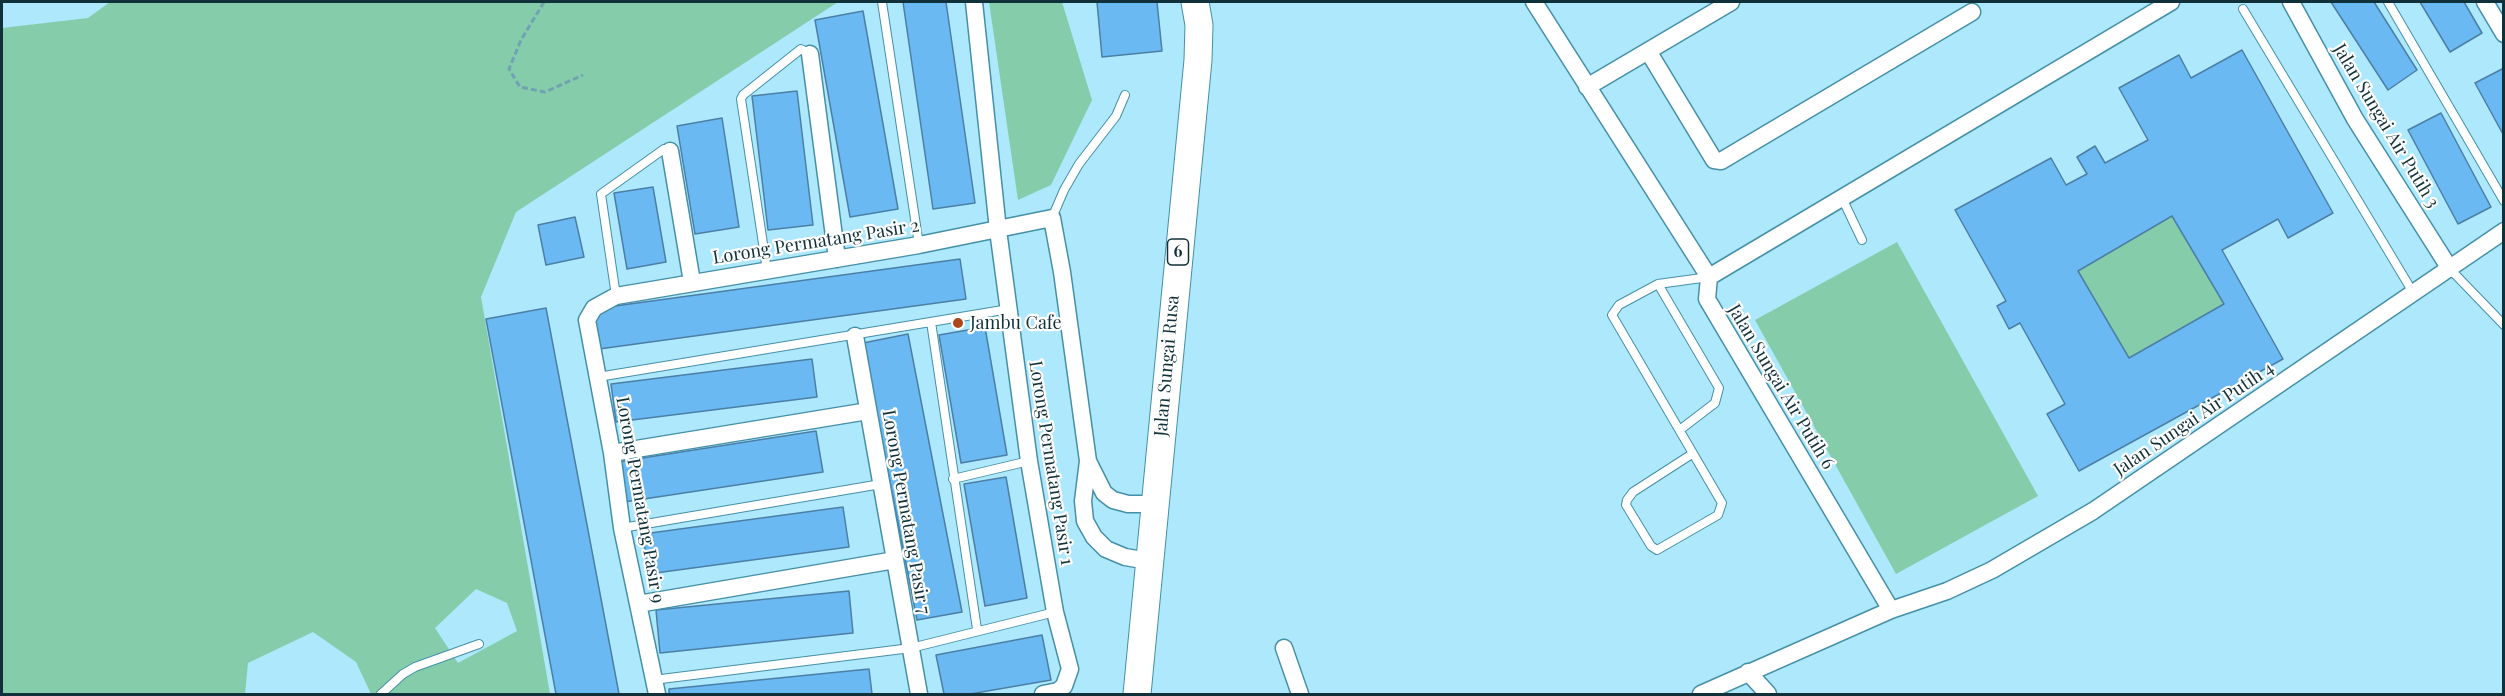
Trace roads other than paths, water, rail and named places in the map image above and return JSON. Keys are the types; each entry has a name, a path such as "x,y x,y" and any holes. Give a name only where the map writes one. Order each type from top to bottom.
{"main road":[{"name":"Jalan Sungai Rusa","path":"1137,694 1198,60 1195,2"}],"street":[{"name":"Lorong Permatang Pasir 1","path":"974,2 998,230 1029,461 1055,612 1070,669 1068,678 1058,691 1043,694"},
{"path":"1534,2 1709,277 2171,2"},
{"path":"1587,87 1731,2"},
{"name":"Jalan Sungai Air Putih 3","path":"2291,2 2355,119 2450,269"},
{"path":"2485,2 2504,34"},
{"path":"1648,51 1714,160 1721,161 1972,12"},
{"path":"810,54 837,259"},
{"path":"670,151 692,282"},
{"name":"Lorong Permatang Pasir 2","path":"590,313 616,296 919,245 1052,219"},
{"path":"1052,219 1062,273 1088,460 1083,501 1085,521 1094,537 1106,549 1149,561"},
{"name":"Jalan Sungai Air Putih 4","path":"1891,610 1947,591 1992,570 2093,511 2414,295 2504,231"},
{"name":"Jalan Sungai Air Putih 6","path":"1709,277 1707,300 1891,610"},
{"name":"Lorong Permatang Pasir 9","path":"590,313 587,320 612,453 622,528 655,687"},
{"name":"Lorong Permatang Pasir 7","path":"855,336 919,694"},
{"path":"612,453 868,411"},
{"path":"1088,460 1104,493 1113,500 1128,504 1154,504"},
{"path":"638,604 895,560"},
{"path":"1701,694 1891,610"},
{"path":"1284,648 1300,694"},
{"path":"1748,672 1768,694"}],"lane":[{"path":"882,2 919,245"},
{"path":"2388,2 2504,201"},
{"path":"2243,9 2414,295"},
{"path":"767,270 741,99 743,95 801,50 810,54"},
{"path":"1052,219 1064,190 1116,116 1125,95"},
{"path":"616,296 601,194 664,149 670,151"},
{"path":"1842,198 1862,240"},
{"path":"2450,269 2504,325"},
{"path":"1692,454 1633,492 1627,500 1626,505 1654,549 1661,549 1721,511 1722,503 1692,454 1681,429 1612,319 1612,315 1619,305 1658,284 1709,277"},
{"path":"1658,284 1719,388 1715,403 1681,429"},
{"path":"598,377 1009,309"},
{"path":"931,322 977,629"},
{"path":"953,479 1029,461"},
{"path":"622,528 881,484"},
{"path":"655,687 911,648 977,629 1055,612"},
{"path":"381,694 403,674 415,667 478,644"}],"place":[{"name":"Jambu Cafe","path":"958,323"}]}
